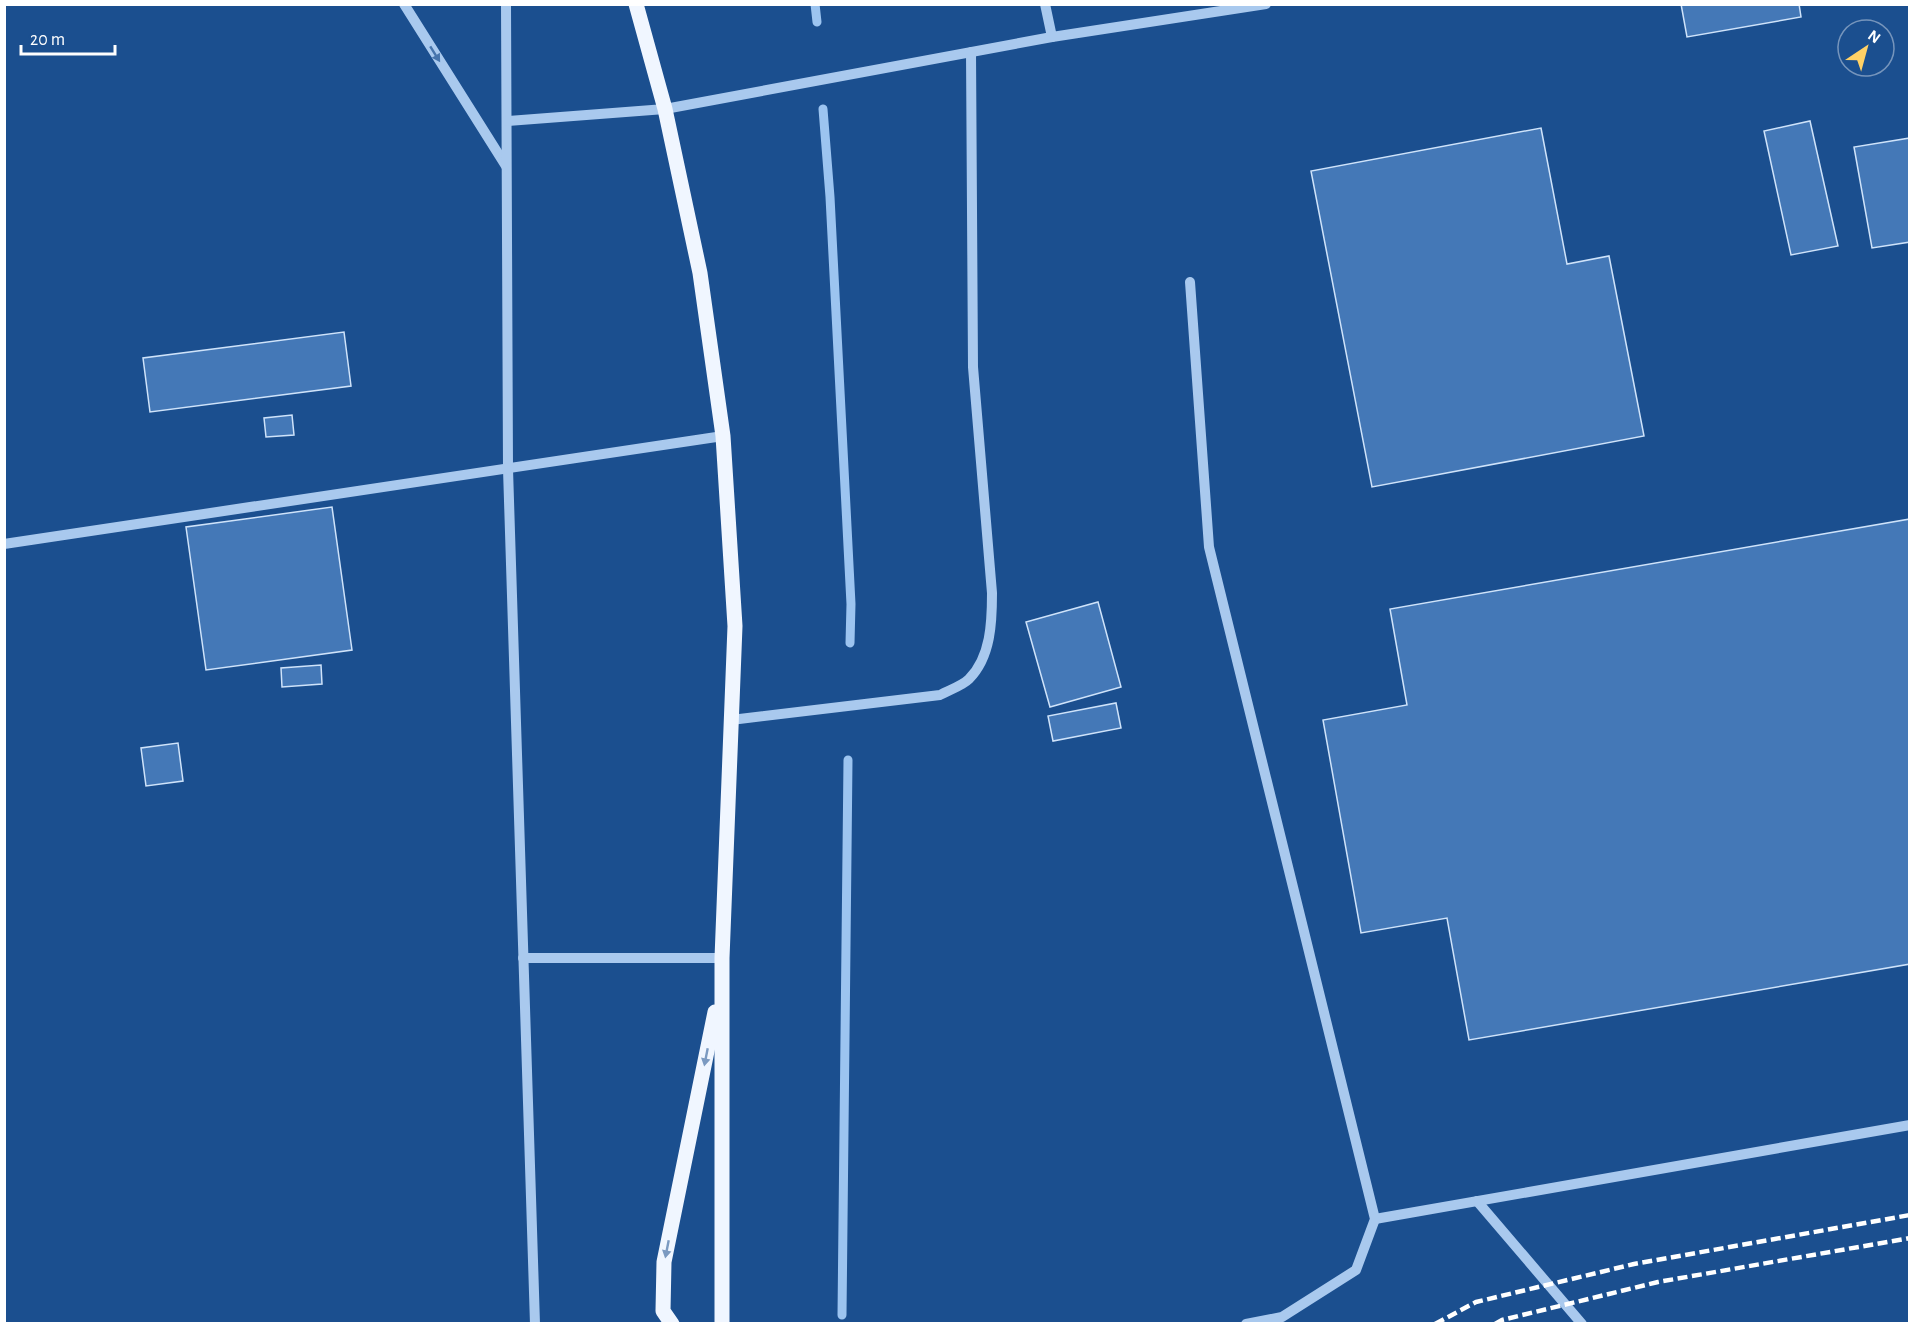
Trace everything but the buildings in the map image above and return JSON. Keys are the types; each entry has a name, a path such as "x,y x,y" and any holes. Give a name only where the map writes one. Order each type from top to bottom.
{"main road":[{"path":"636,4 665,109 700,273 723,436 735,626 722,958 722,1323"},
{"path":"672,1323 663,1311 664,1262 722,980"}],"lane":[{"path":"404,4 507,168"},
{"path":"506,4 508,469 535,1323"},
{"path":"1045,4 1052,37"},
{"path":"507,121 665,109 1052,37 1266,4"},
{"path":"731,720 940,695 968,680 979,667 985,652 992,621 992,593 973,367 971,52"},
{"path":"1190,282 1209,547 1375,1219 1356,1270 1282,1317 1246,1323"},
{"path":"5,544 723,436"},
{"path":"523,958 722,958"},
{"path":"1375,1219 1910,1125"},
{"path":"1477,1201 1582,1323"}],"waterway":[{"path":"815,4 817,22"},
{"path":"823,109 830,197 851,604 850,643"},
{"path":"842,1315 848,760"}],"railway":[{"path":"1435,1324 1476,1302 1634,1264 1910,1215"},
{"path":"1495,1324 1502,1320 1658,1282 1910,1238"}]}
